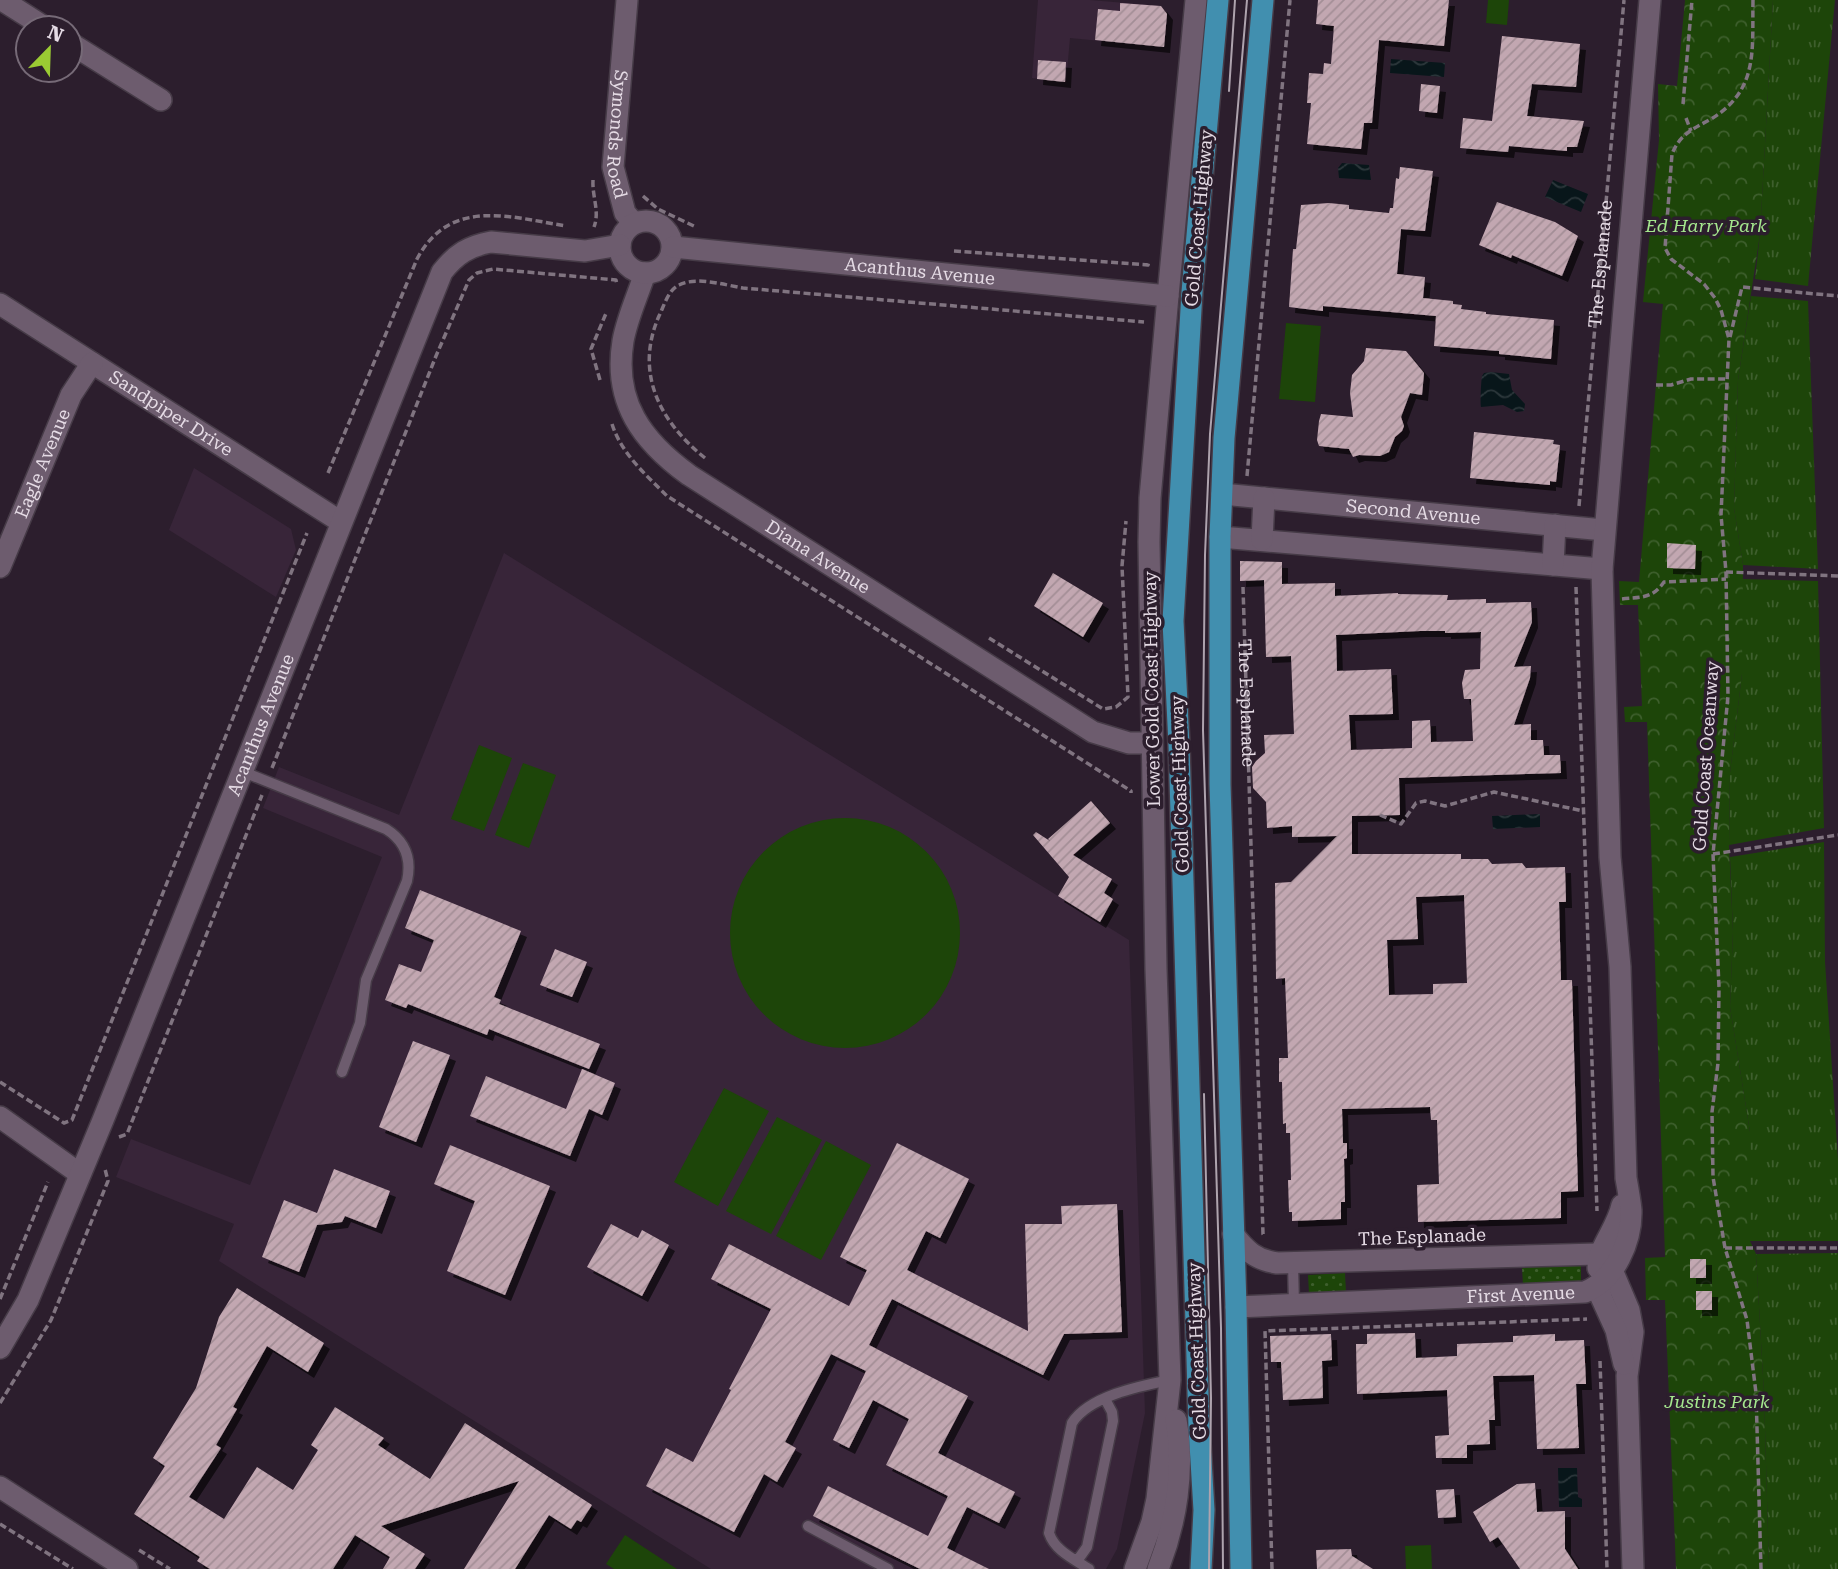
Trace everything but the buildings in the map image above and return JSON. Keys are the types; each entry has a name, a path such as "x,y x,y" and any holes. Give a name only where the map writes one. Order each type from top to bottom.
{"highway":[{"name":"Gold Coast Highway","path":"1201,1569 1204,1510 1180,759 1173,621 1192,292 1218,0"},
{"path":"1241,1569 1220,784 1220,537 1224,438 1263,0"}],"street":[{"path":"2,0 24,14"},
{"name":"Symonds Road","path":"627,0 613,167 623,206 634,223"},
{"name":"Lower Gold Coast Highway","path":"1158,1569 1176,1507 1179,1474 1178,1430 1170,1380 1151,743 1150,498 1196,0"},
{"name":"The Esplanade","path":"1603,1270 1608,1242 1617,1223 1626,1178 1621,981 1609,831 1602,569 1650,0"},
{"path":"84,52 161,100"},
{"path":"642,220 660,224 671,238 673,247 671,256 661,269 645,273 630,268 624,262 620,245 622,236 634,223 642,220"},
{"name":"Acanthus Avenue","path":"0,1348 28,1300 80,1174 442,272 456,255 476,245 491,242 585,251 620,245"},
{"name":"Acanthus Avenue","path":"673,247 1168,296"},
{"name":"Diana Avenue","path":"645,273 624,338 621,359 623,385 635,420 665,458 1093,732 1129,743 1151,743"},
{"name":"Sandpiper Drive","path":"0,304 341,522"},
{"name":"Eagle Avenue","path":"0,567 71,395 92,363"},
{"name":"Second Avenue","path":"1222,494 1604,530"},
{"path":"1262,540 1264,498"},
{"path":"1553,565 1555,525"},
{"path":"1220,537 1602,569"},
{"path":"0,1117 80,1174"},
{"path":"1233,1234 1250,1253 1260,1259 1293,1263 1603,1270 1601,1297 1616,1330 1627,1376 1633,1569"},
{"name":"First Avenue","path":"1236,1307 1585,1292 1603,1270"},
{"name":"Lower Gold Coast Highway","path":"1135,1569 1157,1499 1170,1380"},
{"path":"0,1487 127,1569"}],"lane":[{"path":"242,771 386,829 396,835 408,858 410,867 407,881 366,980 360,1023 342,1072"},
{"path":"1293,1263 1294,1305"},
{"path":"1089,1569 1056,1547 1050,1537 1049,1524 1072,1423 1078,1415 1105,1399 1128,1390 1170,1380"},
{"path":"1077,1561 1087,1547 1113,1421 1112,1412 1105,1399"},
{"path":"808,1526 888,1569"}],"path":[{"path":"1247,478 1290,0"},
{"name":"The Esplanade","path":"1579,511 1624,0"},
{"path":"1683,104 1692,0"},
{"name":"Gold Coast Oceanway","path":"1753,0 1752,66 1745,86 1726,110 1678,140 1672,154 1665,248 1671,259 1710,291 1721,310 1729,339 1721,515 1726,572 1728,696 1713,854 1719,999 1718,1063 1712,1112 1713,1177 1725,1248 1747,1320 1756,1393 1761,1569"},
{"path":"1686,118 1691,131"},
{"path":"639,190 658,209 704,229"},
{"path":"948,251 1149,265"},
{"path":"118,1137 127,1134 436,356 469,280 477,273 493,269 616,280 618,286"},
{"path":"714,465 689,445 674,428 659,406 651,382 650,350 656,324 669,294 677,286 692,281 743,288 1146,322"},
{"path":"1729,339 1742,287 1838,296"},
{"path":"602,387 591,349 607,312"},
{"path":"1656,385 1671,385 1691,379 1727,379"},
{"path":"609,412 616,437 639,469 667,496 1130,791 1131,804"},
{"path":"0,1083 64,1123 72,1120 210,781 307,533"},
{"path":"1726,572 1838,576"},
{"path":"1620,599 1657,593 1664,582 1726,579"},
{"name":"The Esplanade","path":"1243,580 1263,1234 1274,1242"},
{"path":"1576,587 1597,1224"},
{"path":"985,636 1102,709 1116,707 1128,698"},
{"path":"1380,815 1401,824 1416,803 1425,800 1445,806 1494,792 1583,811"},
{"path":"1713,854 1838,835"},
{"path":"0,1403 51,1320 108,1181 105,1170 109,1159"},
{"path":"0,1299 48,1182"},
{"path":"1725,1248 1838,1248"},
{"path":"1272,1569 1265,1331 1587,1319"},
{"path":"1600,1351 1607,1569"},
{"path":"0,1524 73,1569"}],"shaded area":[{"path":"1038,0 1090,0 1161,6 1167,14 1164,47 1070,38 1066,82 1032,78"},
{"path":"194,468 291,529 296,550 276,597 169,530"},
{"path":"504,553 1129,940 1145,1413 1117,1549 1106,1569 711,1569 219,1261 234,1224 116,1177 131,1139 250,1185 382,857 263,808 279,767 399,815"}],"green space":[{"path":"1488,0 1509,0 1507,25 1486,23"},
{"name":"Ed Harry Park","path":"1685,0 1773,0 1760,234 1738,380 1734,508 1743,565 1742,674 1730,773 1729,845 1733,932 1730,1007 1750,1132 1750,1241 1756,1254 1764,1394 1769,1569 1676,1569 1665,1300 1646,1300 1645,1258 1665,1257 1647,722 1625,722 1624,707 1642,706 1638,605 1620,605 1619,581 1639,582 1663,304 1643,302 1659,140 1658,84 1677,86"},
{"path":"1773,0 1835,0 1808,286 1755,279"},
{"path":"1751,296 1808,301 1818,569 1743,565 1734,508 1738,380"},
{"path":"1286,323 1321,326 1315,402 1279,399"},
{"path":"1741,579 1818,581 1824,828 1729,845 1730,773 1742,674"},
{"path":"479,745 512,758 484,831 451,819"},
{"path":"523,763 556,775 529,848 495,835"},
{"path":"834,818 856,818 899,831 918,844 934,860 947,879 955,900 960,933 958,955 947,987 934,1006 918,1022 899,1035 878,1043 856,1048 834,1048 791,1035 772,1022 756,1006 743,987 735,966 730,944 730,922 743,879 756,860 772,844 791,831 812,823"},
{"path":"1824,842 1825,962 1838,1160 1838,1241 1750,1241 1750,1132 1730,1007 1733,932 1730,857"},
{"path":"724,1088 769,1111 718,1206 674,1182"},
{"path":"777,1117 822,1140 771,1234 726,1211"},
{"path":"826,1141 871,1165 821,1260 776,1236"},
{"path":"1838,1253 1838,1569 1769,1569 1764,1394 1756,1254"},
{"path":"1581,1265 1581,1284 1523,1286 1522,1267"},
{"path":"1345,1273 1346,1292 1309,1293 1308,1275"},
{"path":"625,1535 677,1569 614,1569 606,1564"},
{"path":"1431,1545 1432,1569 1406,1569 1405,1546"}],"water":[{"path":"1391,59 1445,63 1444,77 1390,73"},
{"path":"1342,163 1369,165 1371,180 1339,178 1338,168"},
{"path":"1553,180 1588,194 1581,212 1545,197"},
{"path":"1491,372 1509,374 1512,390 1525,404 1524,411 1517,412 1503,405 1481,407 1482,376"},
{"path":"1540,814 1540,827 1493,829 1492,816"},
{"path":"1558,1468 1577,1468 1578,1497 1582,1499 1582,1507 1559,1507"}],"tram line":[{"path":"1229,91 1235,0"},
{"path":"1223,1569 1221,1328 1203,730 1205,555 1210,434 1247,0"},
{"path":"1204,1094 1211,1398 1209,1569"}],"park label":[{"name":"Justins Park","path":"1717,1402"}]}
